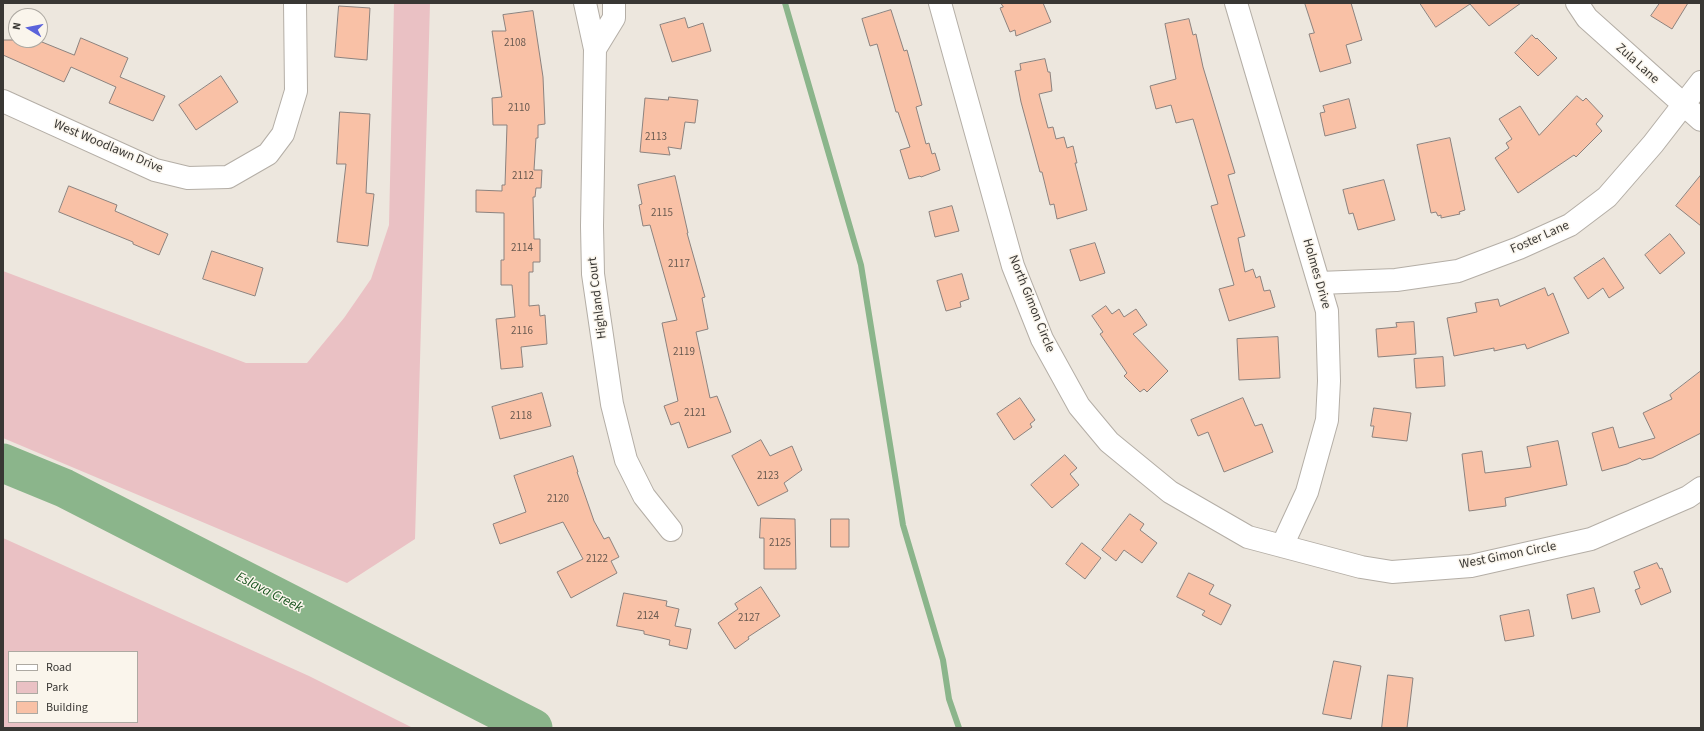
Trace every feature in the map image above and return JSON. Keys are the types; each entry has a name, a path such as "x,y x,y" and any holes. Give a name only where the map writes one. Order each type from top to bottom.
{"street":[{"name":"West Woodlawn Drive","path":"3,101 155,170 188,178 228,177 268,154 283,134 296,91 295,3"},
{"name":"Highland Court","path":"585,3 595,50 592,226 593,274 612,404 626,460 644,496 671,530"},
{"name":"Highland Court","path":"595,50 614,18 614,3"},
{"name":"North Gimon Circle","path":"940,3 1014,266 1042,339 1079,406 1109,442 1170,492 1248,536 1282,546"},
{"name":"Holmes Drive","path":"1236,3 1327,311 1329,381 1327,420 1307,492 1282,546"},
{"name":"Zula Lane","path":"1577,3 1587,18 1701,120"},
{"name":"Foster Lane","path":"1319,283 1396,280 1458,271 1519,248 1570,225 1607,197 1653,144 1701,82"},
{"name":"West Gimon Circle","path":"1282,546 1362,567 1392,572 1471,566 1592,539 1688,497 1701,488"}],"green space":[{"path":"394,3 430,3 415,539 347,583 3,438 3,271 246,363 307,363 344,318 371,279 389,225"},
{"path":"3,538 309,676 413,728 3,728"}],"building":[{"path":"1001,3 1043,3 1051,22 1016,36 1015,30 1010,32 1000,8 1003,7"},
{"path":"1305,3 1351,3 1362,40 1346,45 1351,63 1320,72 1309,34 1314,33"},
{"path":"1420,3 1521,3 1489,26 1470,4 1436,27"},
{"path":"1660,3 1688,3 1672,29 1651,16"},
{"path":"339,6 370,8 367,60 335,57"},
{"path":"891,10 904,51 907,50 922,105 916,107 926,144 929,143 932,154 935,153 940,170 921,177 909,179 900,150 910,147 898,112 896,112 877,44 870,46 862,19"},
{"path":"533,11 543,77 545,124 538,125 538,138 536,138 534,170 542,170 541,188 536,188 535,197 533,197 534,239 540,239 540,262 533,262 533,272 529,272 529,306 539,305 540,316 545,315 547,344 521,347 523,367 501,369 496,319 515,317 512,285 501,285 501,260 504,260 504,213 476,212 476,190 502,191 502,185 505,185 507,125 493,125 492,98 502,97 492,31 506,31 503,15"},
{"path":"685,18 688,28 703,23 711,51 672,62 660,25"},
{"path":"1189,19 1193,35 1196,34 1203,67 1235,173 1228,175 1245,236 1238,238 1245,272 1253,269 1256,278 1260,276 1264,291 1270,290 1275,307 1229,321 1219,289 1234,285 1211,206 1218,204 1193,119 1176,123 1171,105 1156,109 1150,86 1176,79 1165,24"},
{"path":"1532,35 1557,58 1538,76 1515,53"},
{"path":"81,38 128,58 120,77 165,96 153,121 109,103 116,87 71,67 64,82 3,55 3,40 8,40 8,48 48,48 48,44 74,55"},
{"path":"1045,59 1048,72 1050,72 1052,91 1039,94 1048,128 1053,127 1056,139 1064,137 1067,148 1073,146 1077,163 1075,163 1087,210 1057,219 1054,204 1050,205 1042,172 1040,172 1021,102 1015,71 1021,70 1020,64"},
{"path":"221,76 238,102 196,130 179,105"},
{"path":"1577,96 1583,101 1586,98 1603,116 1596,124 1602,131 1576,157 1574,155 1518,193 1495,158 1509,148 1506,143 1512,139 1499,119 1520,106 1539,135"},
{"path":"669,97 698,100 695,123 685,122 681,149 668,147 670,155 640,152 645,98 668,100"},
{"path":"1349,99 1356,128 1325,136 1320,113 1325,112 1323,106"},
{"path":"340,112 370,114 366,193 374,194 368,246 337,242 346,164 337,164"},
{"path":"1450,138 1465,210 1459,212 1460,214 1441,218 1441,215 1438,216 1436,212 1431,213 1417,145"},
{"path":"1701,175 1701,226 1676,206"},
{"path":"675,176 687,233 705,297 702,298 708,329 696,332 710,398 717,396 731,432 688,448 679,422 671,425 664,406 678,401 662,323 677,320 650,225 643,226 639,205 642,204 638,185"},
{"path":"1384,180 1395,220 1358,230 1353,213 1349,214 1343,190"},
{"path":"69,186 117,205 115,211 168,234 159,255 133,244 133,242 59,212"},
{"path":"952,206 959,231 935,237 929,212"},
{"path":"1670,234 1685,253 1660,274 1645,255"},
{"path":"1095,243 1105,273 1080,281 1070,250"},
{"path":"212,251 263,268 255,296 203,279"},
{"path":"1604,258 1624,288 1609,298 1603,288 1588,299 1574,278"},
{"path":"962,274 969,299 960,302 961,307 946,311 937,281"},
{"path":"1545,288 1548,296 1553,293 1569,333 1527,349 1525,344 1494,351 1494,348 1454,356 1447,318 1477,312 1475,303 1498,299 1500,306"},
{"path":"1106,306 1112,314 1119,309 1124,317 1136,309 1147,325 1133,334 1168,371 1147,392 1144,389 1140,392 1124,376 1127,373 1100,334 1103,332 1092,316"},
{"path":"1414,322 1416,354 1378,357 1376,329 1397,327 1396,323"},
{"path":"1278,337 1280,378 1239,380 1237,339"},
{"path":"1443,357 1445,386 1416,388 1414,359"},
{"path":"1701,371 1701,433 1652,458 1642,460 1640,458 1627,464 1602,471 1592,433 1613,427 1619,448 1655,438 1643,413 1672,399 1670,395"},
{"path":"542,393 551,426 500,439 492,407"},
{"path":"1020,398 1035,420 1030,424 1032,427 1014,440 997,414"},
{"path":"1243,398 1255,426 1262,424 1273,452 1224,472 1208,432 1198,436 1191,420"},
{"path":"1374,408 1411,413 1407,441 1372,437 1374,426 1371,426"},
{"path":"761,440 770,456 792,446 802,470 784,483 788,491 758,506 732,456"},
{"path":"1558,441 1567,485 1505,498 1506,506 1469,511 1462,454 1482,451 1485,473 1531,467 1527,447"},
{"path":"1065,455 1077,468 1070,474 1079,485 1052,508 1031,485"},
{"path":"573,456 594,521 604,539 609,537 619,557 611,561 617,573 571,598 557,572 583,559 563,522 500,544 493,524 526,512 514,476"},
{"path":"1130,514 1144,524 1140,530 1157,543 1142,563 1124,550 1116,561 1102,550"},
{"path":"761,518 795,519 796,569 764,569 764,538 760,538"},
{"path":"831,519 849,519 849,547 831,547"},
{"path":"1082,543 1101,558 1085,579 1066,564"},
{"path":"1657,563 1660,569 1662,568 1671,592 1641,605 1635,590 1640,588 1634,572"},
{"path":"1189,573 1214,585 1209,594 1231,605 1221,625 1202,615 1205,611 1177,597"},
{"path":"761,587 780,616 748,637 749,639 735,649 718,623 738,609 735,604"},
{"path":"1594,588 1600,612 1572,619 1567,595"},
{"path":"624,593 667,601 666,606 679,609 675,626 691,629 687,649 669,645 670,640 644,634 644,631 617,626"},
{"path":"1529,610 1534,636 1505,641 1500,616"},
{"path":"1334,661 1361,666 1351,719 1323,714"},
{"path":"1388,675 1413,678 1407,728 1382,728"}],"waterway":[{"path":"785,3 861,265 903,525 943,660 949,699 959,728"},
{"name":"Eslava Creek","path":"3,463 64,488 533,728"}]}
